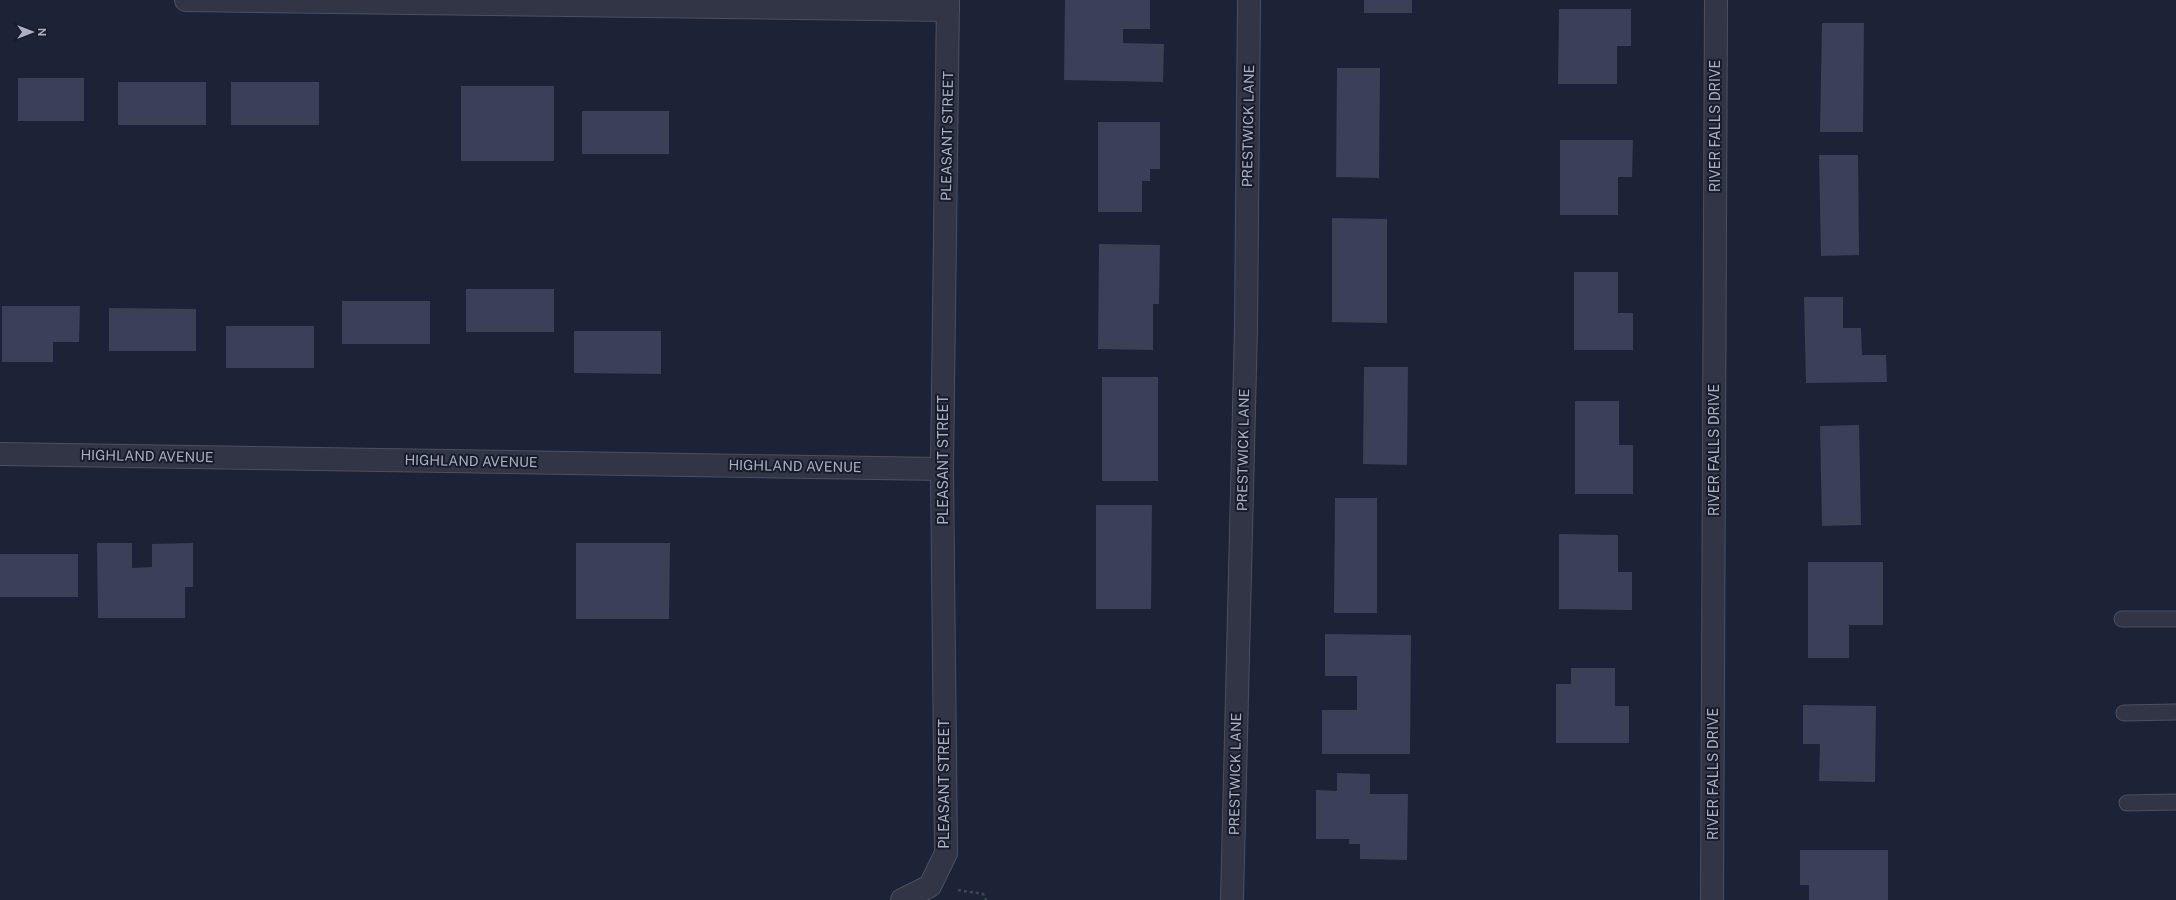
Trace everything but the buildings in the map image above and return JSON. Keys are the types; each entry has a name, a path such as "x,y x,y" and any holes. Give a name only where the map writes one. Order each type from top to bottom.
{"street":[{"path":"186,0 948,5"},
{"name":"PRESTWICK LANE","path":"1232,900 1246,327 1249,0"},
{"name":"RIVER FALLS DRIVE","path":"1712,900 1716,0"},
{"name":"PLEASANT STREET","path":"902,900 930,886 946,853 942,469 948,5"},
{"name":"HIGHLAND AVENUE","path":"0,454 942,469"}],"lane":[{"path":"2122,619 2176,619"},
{"path":"2124,713 2176,712"},
{"path":"2127,803 2176,802"}]}
